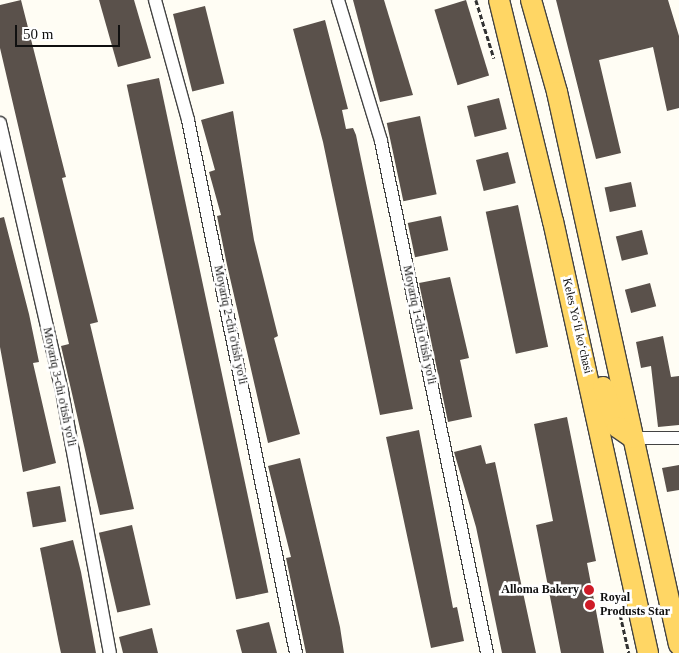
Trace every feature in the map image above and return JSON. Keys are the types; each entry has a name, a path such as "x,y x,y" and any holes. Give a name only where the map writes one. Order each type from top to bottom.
{"main road":[{"name":"Keles Yoʻli koʻchasi","path":"499,0 518,68 553,221 612,481 648,653"},
{"path":"531,0 557,92 677,637"},
{"path":"518,68 531,64 540,75 564,176 589,235"},
{"path":"553,221 578,278 608,407 617,426 633,438"},
{"path":"612,481 631,484 652,572 677,637"},
{"path":"633,580 659,653"}],"street":[{"name":"Moyariq 2-chi o'tish yo'li","path":"155,0 188,120 296,653"},
{"name":"Moyariq 1-chi o'tish yo'li","path":"338,0 381,141 487,653"},
{"name":"Moyariq 3-chi o'tish yo'li","path":"0,122 62,392 110,653"},
{"path":"633,438 679,438"}],"building":[{"path":"21,0 66,177 62,178 98,322 90,324 134,509 100,515 61,346 69,344 0,48 0,5"},
{"path":"99,0 134,0 151,58 118,67"},
{"path":"353,0 384,0 413,95 380,102"},
{"path":"466,0 489,76 458,85 434,10"},
{"path":"556,0 668,0 679,36 679,108 667,111 653,47 599,60 621,153 596,159"},
{"path":"205,6 224,84 192,92 173,14"},
{"path":"325,20 348,109 342,110 346,129 353,128 356,135 413,409 380,415 323,142 293,29"},
{"path":"159,78 268,593 236,599 127,85"},
{"path":"499,98 507,129 475,137 467,106"},
{"path":"233,111 254,240 278,336 274,338 300,434 268,443 227,265 217,216 221,215 209,172 215,170 201,120"},
{"path":"420,116 437,194 403,201 387,123"},
{"path":"508,152 516,183 484,191 476,160"},
{"path":"631,182 636,206 610,212 605,188"},
{"path":"518,205 548,347 516,354 486,212"},
{"path":"441,216 448,250 415,257 408,223"},
{"path":"4,217 29,314 39,362 33,363 56,463 23,472 0,347 0,218"},
{"path":"642,230 648,254 622,261 616,237"},
{"path":"450,277 469,358 460,360 472,417 448,422 419,283"},
{"path":"650,283 656,306 631,313 625,290"},
{"path":"663,336 671,377 679,376 679,425 658,427 651,366 641,368 636,342"},
{"path":"567,417 596,561 587,563 604,653 561,653 536,525 553,521 534,424"},
{"path":"419,430 453,608 457,607 464,641 431,648 386,437"},
{"path":"481,445 486,464 495,462 536,653 502,653 476,527 454,452"},
{"path":"300,458 340,627 344,653 306,653 286,558 291,557 268,466"},
{"path":"679,465 679,490 667,492 662,468"},
{"path":"60,486 66,521 33,527 27,492"},
{"path":"132,525 150,605 117,613 99,533"},
{"path":"73,540 96,653 61,653 59,644 40,548"},
{"path":"269,622 277,653 242,653 236,630"},
{"path":"152,628 158,653 123,653 119,637"}],"place":[{"name":"Alloma Bakery","path":"589,590"},
{"name":"Royal Produsts Star","path":"590,605"}]}
